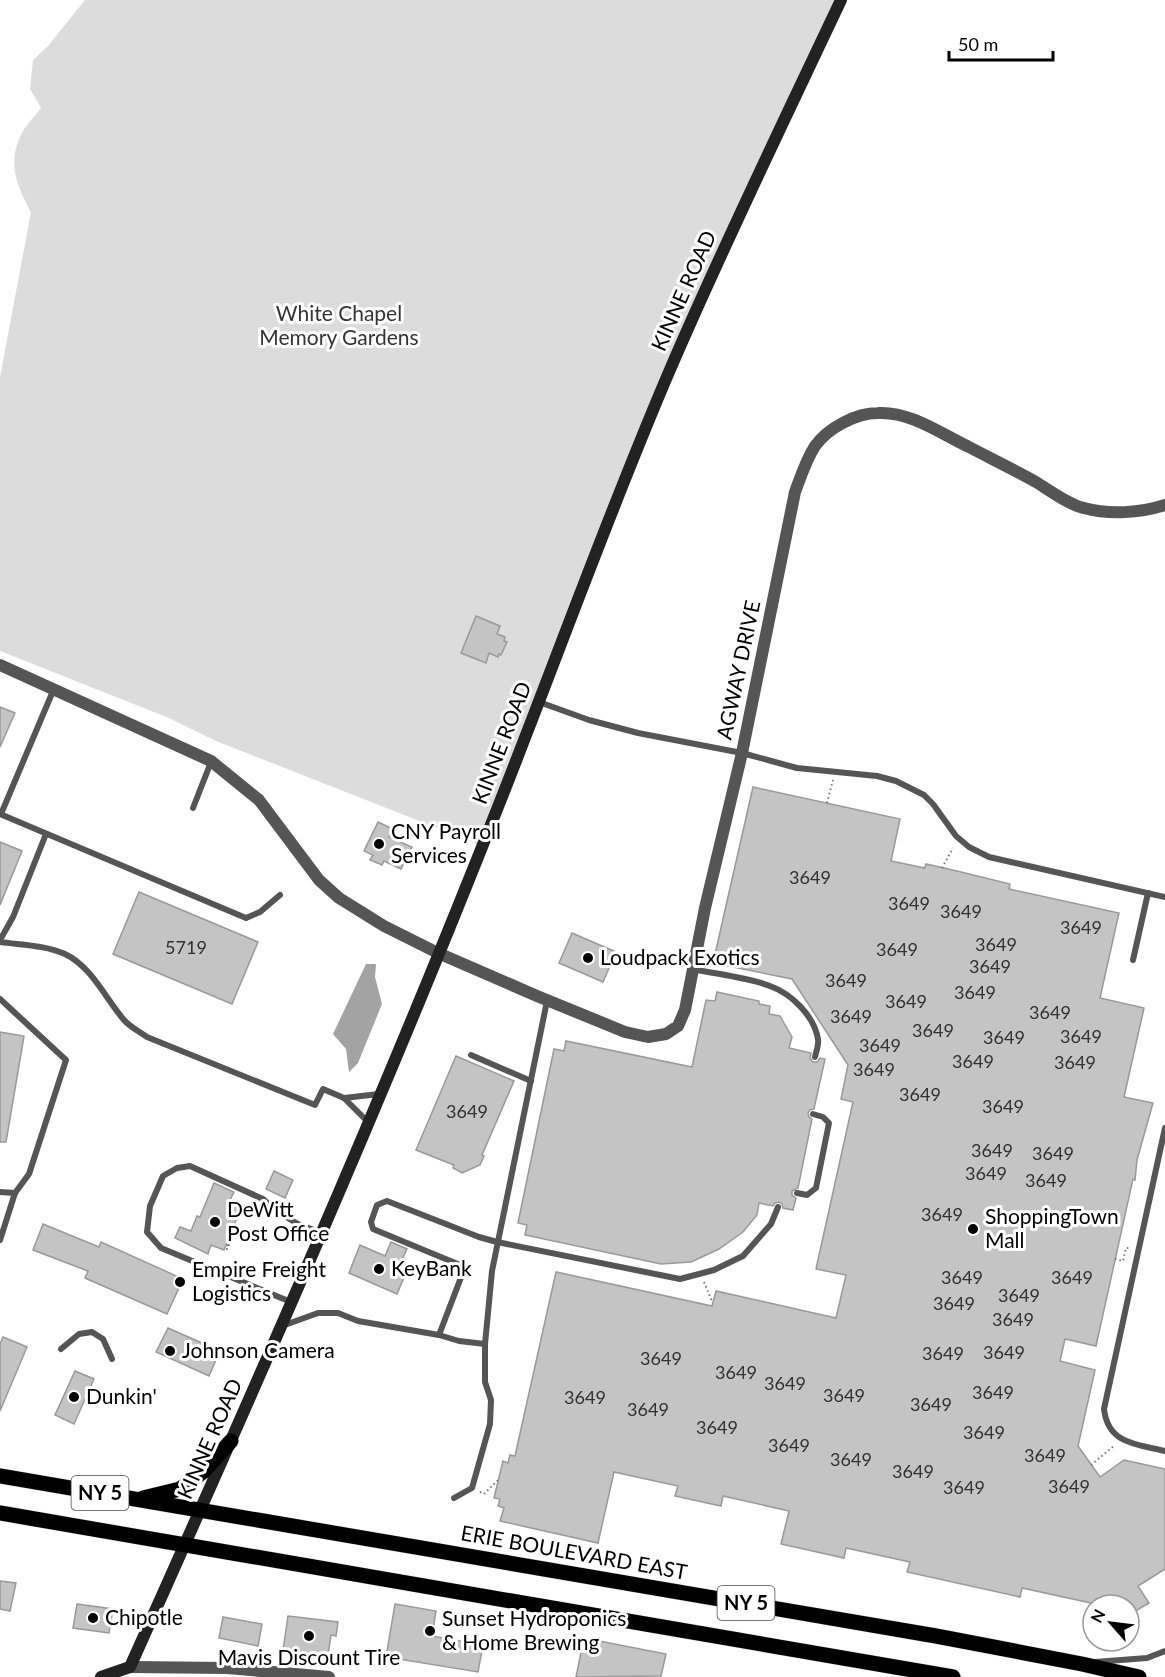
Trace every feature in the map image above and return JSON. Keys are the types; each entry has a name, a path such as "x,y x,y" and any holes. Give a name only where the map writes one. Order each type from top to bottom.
{"main road":[{"path":"138,1499 180,1489 204,1471 231,1441"},
{"name":"ERIE BOULEVARD EAST","path":"0,1476 936,1636 1139,1677"},
{"name":"NY 5","path":"0,1513 953,1677"}],"street":[{"name":"KINNE ROAD","path":"130,1667 292,1302 380,1094 668,375 730,235 841,0"},
{"name":"AGWAY DRIVE","path":"0,665 211,761 259,800 320,880 339,898 384,926 438,953 547,1001 625,1032 648,1037 666,1034 678,1026 685,1010 705,908 742,753 795,492 816,444 837,426 879,412 901,416 923,424 1082,508 1124,512 1154,509 1165,505"},
{"path":"101,1677 130,1667 189,1672 227,1668 329,1677"}],"lane":[{"path":"53,691 0,814 246,918 260,912 280,895"},
{"path":"538,701 589,720 638,733 742,753 797,768 877,776 915,789 933,804 956,836 969,847 989,858 1165,897"},
{"path":"193,808 211,761"},
{"path":"46,834 13,917 0,941 44,948 65,955 78,963 94,979 126,1022 147,1037 315,1105 324,1089 344,1098 368,1122"},
{"path":"1133,960 1148,893"},
{"path":"693,969 770,986 789,996 800,1006 813,1025 818,1041 815,1057"},
{"path":"0,999 66,1060 29,1174 15,1193 0,1240"},
{"path":"454,1498 472,1488 490,1424 491,1400 485,1382 487,1303 497,1242 547,1001"},
{"path":"471,1055 531,1081"},
{"path":"344,1098 380,1094"},
{"path":"797,1193 807,1195 816,1188 829,1123 824,1117 813,1114"},
{"path":"1165,1128 1104,1409 1111,1431 1122,1439 1165,1451"},
{"path":"292,1302 161,1248 147,1232 150,1206 163,1176 177,1168 190,1166 263,1199 276,1211 298,1224 322,1233"},
{"path":"0,1192 15,1193"},
{"path":"439,1335 465,1268 373,1230 371,1222 377,1205 387,1201 497,1242 680,1279 729,1264 743,1256 771,1224 778,1207"},
{"path":"281,1326 318,1313 338,1313 358,1321 485,1344"},
{"path":"61,1348 79,1334 92,1332 103,1339 111,1359"},
{"path":"1082,1664 1147,1658 1165,1651"}],"path":[{"path":"827,803 835,773"},
{"path":"942,868 951,853 956,836"},
{"path":"234,1227 241,1232 235,1232 227,1249 234,1227"},
{"path":"1115,1259 1123,1261 1126,1248 1139,1250"},
{"path":"701,1274 711,1299 714,1300"},
{"path":"1091,1465 1122,1439"},
{"path":"472,1488 484,1494 498,1480"}],"green space":[{"name":"White Chapel Memory Gardens","path":"85,0 841,0 730,235 483,846 216,741 169,718 0,651 0,377 31,212 18,184 14,165 15,155 23,132 41,108 30,89 33,60 48,46"}],"shaded area":[{"path":"366,964 376,964 375,977 382,1004 358,1063 349,1072 346,1049 333,1034"}],"building":[{"path":"476,616 500,626 497,634 505,637 504,641 507,642 498,657 489,653 486,663 461,653"},
{"path":"0,707 15,713 0,747"},
{"name":"ShoppingTown Mall","path":"753,787 900,819 891,861 925,868 926,864 957,871 1010,884 1009,889 1119,913 1100,998 1144,1008 1124,1097 1153,1103 1137,1160 1135,1180 1133,1179 1096,1346 1065,1339 1060,1361 1095,1370 1078,1446 1100,1477 1124,1460 1165,1469 1165,1569 1138,1586 1149,1603 1141,1608 1141,1593 1081,1593 1081,1601 1022,1588 1020,1597 907,1572 910,1562 846,1548 844,1558 781,1544 789,1511 723,1496 721,1506 675,1496 678,1486 614,1472 598,1543 500,1521 504,1508 498,1506 500,1499 494,1498 503,1461 508,1463 510,1455 515,1456 556,1272 712,1306 716,1291 836,1318 846,1275 816,1269 853,1102 841,1099 848,1065 792,979 713,963"},
{"path":"378,822 393,829 389,837 412,847 401,869 384,861 382,865 370,860 373,855 364,851"},
{"path":"0,842 22,851 0,905"},
{"path":"139,892 258,942 232,1004 113,954"},
{"name":"Loudpack Exotics","path":"572,933 616,952 603,982 559,963"},
{"path":"717,992 759,1001 759,1004 770,1006 769,1014 780,1016 792,1037 789,1048 811,1053 810,1058 813,1062 817,1062 820,1058 825,1059 814,1109 808,1113 812,1119 798,1188 792,1191 792,1195 796,1198 793,1210 783,1208 779,1202 773,1206 759,1203 757,1215 743,1232 719,1249 691,1262 661,1264 525,1235 527,1225 518,1223 554,1049 564,1051 566,1041 692,1067 706,1000 715,1001"},
{"path":"0,1032 24,1036 6,1142 0,1142"},
{"path":"456,1056 514,1081 482,1155 484,1156 480,1165 462,1173 453,1168 454,1165 416,1150"},
{"path":"274,1171 293,1180 285,1198 266,1189"},
{"name":"DeWitt Post Office","path":"214,1183 234,1192 230,1200 242,1205 224,1250 211,1245 208,1254 175,1238 180,1227 191,1231 197,1216 200,1217"},
{"path":"43,1224 99,1247 101,1242 183,1279 167,1314 85,1278 88,1271 33,1250"},
{"name":"KeyBank","path":"391,1242 407,1249 401,1262 409,1266 397,1294 349,1273 360,1245 385,1256"},
{"path":"168,1328 220,1351 209,1376 156,1352"},
{"path":"3,1337 27,1347 0,1411 0,1344"},
{"name":"Dunkin'","path":"75,1371 94,1379 74,1424 55,1415"},
{"path":"0,1581 16,1583 10,1611 0,1609"},
{"name":"Chipotle","path":"77,1604 113,1609 109,1633 73,1628"},
{"path":"395,1604 436,1611 432,1636 483,1645 478,1672 386,1657"},
{"path":"288,1616 338,1622 336,1636 331,1635 328,1656 283,1650"},
{"path":"223,1617 262,1624 258,1646 219,1638"},
{"path":"584,1638 666,1654 661,1676 576,1677"}],"place":[{"name":"CNY Payroll Services","path":"379,844"},
{"name":"Loudpack Exotics","path":"588,958"},
{"name":"DeWitt Post Office","path":"215,1222"},
{"name":"ShoppingTown Mall","path":"973,1229"},
{"name":"KeyBank","path":"379,1269"},
{"name":"Empire Freight Logistics","path":"180,1282"},
{"name":"Johnson Camera","path":"170,1351"},
{"name":"Dunkin'","path":"74,1397"},
{"name":"Chipotle","path":"93,1618"},
{"name":"Sunset Hydroponics & Home Brewing","path":"430,1631"},
{"name":"Mavis Discount Tire","path":"309,1636"}]}
